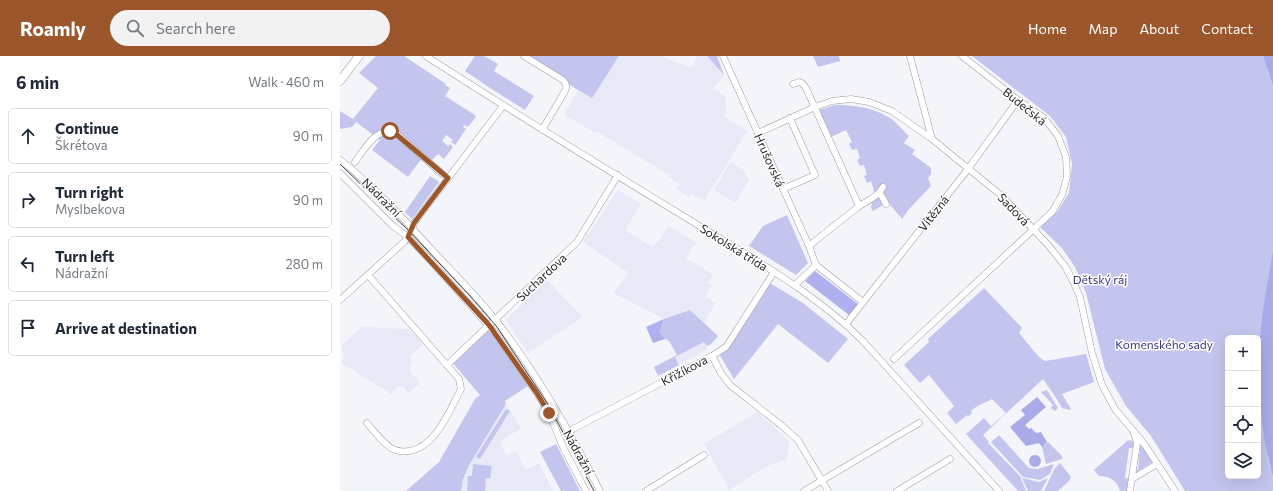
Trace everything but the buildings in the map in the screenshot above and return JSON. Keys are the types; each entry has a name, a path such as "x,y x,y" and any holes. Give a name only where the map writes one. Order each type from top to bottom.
{"main road":[{"path":"340,81 359,56"}],"street":[{"name":"Sokolská třída","path":"426,56 503,106 618,175 795,285 822,305 846,324 889,369 996,490"},
{"path":"524,56 563,80 567,87 542,130"},
{"name":"Hrušovská","path":"723,56 809,246 816,265"},
{"path":"910,56 932,139"},
{"name":"Budečská","path":"894,359 1052,212 1062,195 1067,177 1067,163 1058,136 1044,118 1028,108 962,56"},
{"path":"793,84 799,82 806,88 859,206"},
{"name":"Sadová","path":"758,133 815,107 832,101 851,99 868,102 892,111 932,139 1002,196 1061,261 1073,280 1080,297 1092,353 1102,385 1114,409 1146,445 1175,491"},
{"name":"Vítězná","path":"846,324 968,169 1018,100"},
{"path":"340,300 406,240 414,223 503,106"},
{"path":"783,189 815,174 790,118"},
{"path":"355,162 377,134 384,131 390,131 396,134 448,178"},
{"name":"Nádražní","path":"340,160 359,174 412,228 495,320 541,386 600,491"},
{"name":"Nádražní","path":"340,173 398,230 489,325 549,413 563,447 586,491"},
{"name":"Suchardova","path":"447,364 577,242 618,175"},
{"path":"809,246 859,206 880,193 883,187"},
{"path":"880,193 886,204"},
{"path":"795,285 816,265 863,302"},
{"name":"Křižíkova","path":"567,433 712,356 726,346 774,272"},
{"path":"367,423 392,449 403,452 414,451 427,444 435,435 461,389 459,379 447,364 368,275"},
{"path":"712,356 721,373 730,385 798,440 828,491"},
{"path":"804,491 919,423"},
{"path":"1130,491 1137,444 1134,433"},
{"path":"646,491 704,456"},
{"path":"897,491 950,459"},
{"path":"1132,479 1157,464"}],"shaded area":[{"path":"619,56 663,56 676,63 684,64 691,68 697,56 707,56 724,75 714,88 725,96 727,108 725,117 747,131 704,201 692,194 689,197 676,189 679,184 668,177 669,175 596,131 595,133 564,114 579,90 592,98"},
{"path":"1263,56 1273,56 1273,86"},
{"path":"731,161 745,173 749,180 735,203 714,190"},
{"path":"618,190 641,204 625,230 652,247 661,238 668,226 696,242 686,258 713,274 708,283 712,285 705,296 716,303 704,322 690,310 664,319 613,293 629,273 583,242"},
{"path":"1273,249 1273,477 1268,458 1261,412 1260,335"},
{"path":"815,271 858,304 849,315 805,281"},
{"path":"547,280 583,317 528,353 506,320"},
{"path":"664,319 660,332 665,339 653,343 646,327"},
{"path":"362,327 409,329 423,344 409,357 412,361 409,370 420,383 410,392 408,393 404,388 398,387 392,394 357,373 354,369 351,369 342,363 344,354 341,346"},
{"path":"704,342 708,349 679,365 675,357"},
{"path":"1037,397 1046,407 1025,425 1036,433 1041,432 1047,442 1042,447 1039,443 1026,446 1010,427 1025,415 1021,410"},
{"path":"506,404 521,428 500,442 505,452 507,455 516,451 526,470 539,463 553,491 461,491 463,479 468,467"},
{"path":"757,412 789,441 787,459 767,466 729,490 704,444"},
{"path":"1033,455 1037,455 1041,461 1037,467 1033,467 1029,463 1029,459"}],"green space":[{"path":"376,56 404,56 446,84 445,85 450,88 445,96 476,117 468,127 464,125 463,127 466,129 455,145 451,142 453,140 446,135 442,141 448,146 450,144 453,147 444,159 438,154 432,160 425,154 408,177 372,150 380,140 356,122 352,127 340,129 340,111 353,119 378,88 359,73"},
{"path":"475,56 484,56 498,64 494,71 534,96 525,110 465,71"},
{"path":"529,56 619,56 592,98 573,87"},
{"path":"707,56 717,56 724,75"},
{"path":"813,56 839,56 840,61 818,67"},
{"name":"Komenského sady","path":"972,56 1263,56 1273,86 1273,249 1261,325 1261,335 1225,335 1225,479 1261,479 1261,407 1268,460 1273,477 1273,491 1185,491 1151,436 1126,406 1105,369 1086,293 1075,267 1062,248 1040,227 1057,212 1069,193 1072,164 1066,137 1050,116"},
{"path":"835,105 849,105 869,109 891,119 909,136 904,143 915,150 912,154 931,168 931,174 928,178 931,186 909,209 902,219 888,202 873,211 871,208 874,191 871,181 867,183 864,176 867,175 864,165 860,166 857,160 860,158 857,149 852,150 849,144 852,142 846,130 831,137 819,110"},
{"path":"430,176 439,182 412,219 405,212"},
{"path":"787,215 808,263 796,275 749,246 763,226"},
{"path":"770,283 803,303 848,339 828,363 778,324 734,379 719,354"},
{"path":"984,288 1022,328 1019,333 1039,357 1045,361 1086,354 1094,382 1062,394 1071,409 1070,410 1062,408 1043,379 983,435 989,442 988,443 1020,476 1026,491 1018,491 966,434 984,418 991,426 1006,413 992,399 976,407 971,411 972,413 968,417 967,415 956,424 947,413 954,406 929,375 920,383 904,365 929,342 928,339"},
{"path":"690,310 718,336 711,344 707,346 704,342 675,357 679,365 658,376 654,367 677,355 669,341 665,339 660,332 664,319"},
{"path":"487,327 528,386 505,401 506,404 468,467 463,479 461,491 406,491 439,462 475,399 480,395 451,361"},
{"path":"1047,390 1058,408 1055,411 1051,408 1053,405 1041,392"},
{"path":"506,409 510,411 480,459 476,457"},
{"path":"999,435 1029,468 1037,469 1054,464 1050,474 1040,480 1023,477 991,442"},
{"path":"1130,440 1134,442 1134,448 1129,448 1125,478 1130,479 1128,491 1120,491 1115,482 1110,478 1099,476 1094,470"},
{"path":"1048,442 1062,456 1062,459 1046,464 1042,447"},
{"path":"556,444 580,491 561,491 540,452"},
{"path":"1143,445 1153,462 1136,472 1135,470 1138,470 1138,454 1140,454 1139,447"},
{"path":"1060,463 1071,477 1069,481 1058,491 1044,491 1055,468"},
{"path":"473,464 492,466 490,478 486,478 485,491 467,491 468,476 472,476"},
{"path":"1022,478 1039,482 1048,478 1041,491 1028,491"}],"tram line":[{"path":"340,164 410,232 497,327 549,406 594,491"}],"route":[{"path":"390,131 396,134 448,178 414,223 408,237 489,325 511,355 549,413"}],"park label":[{"name":"Dětský ráj","path":"1100,279"}]}
